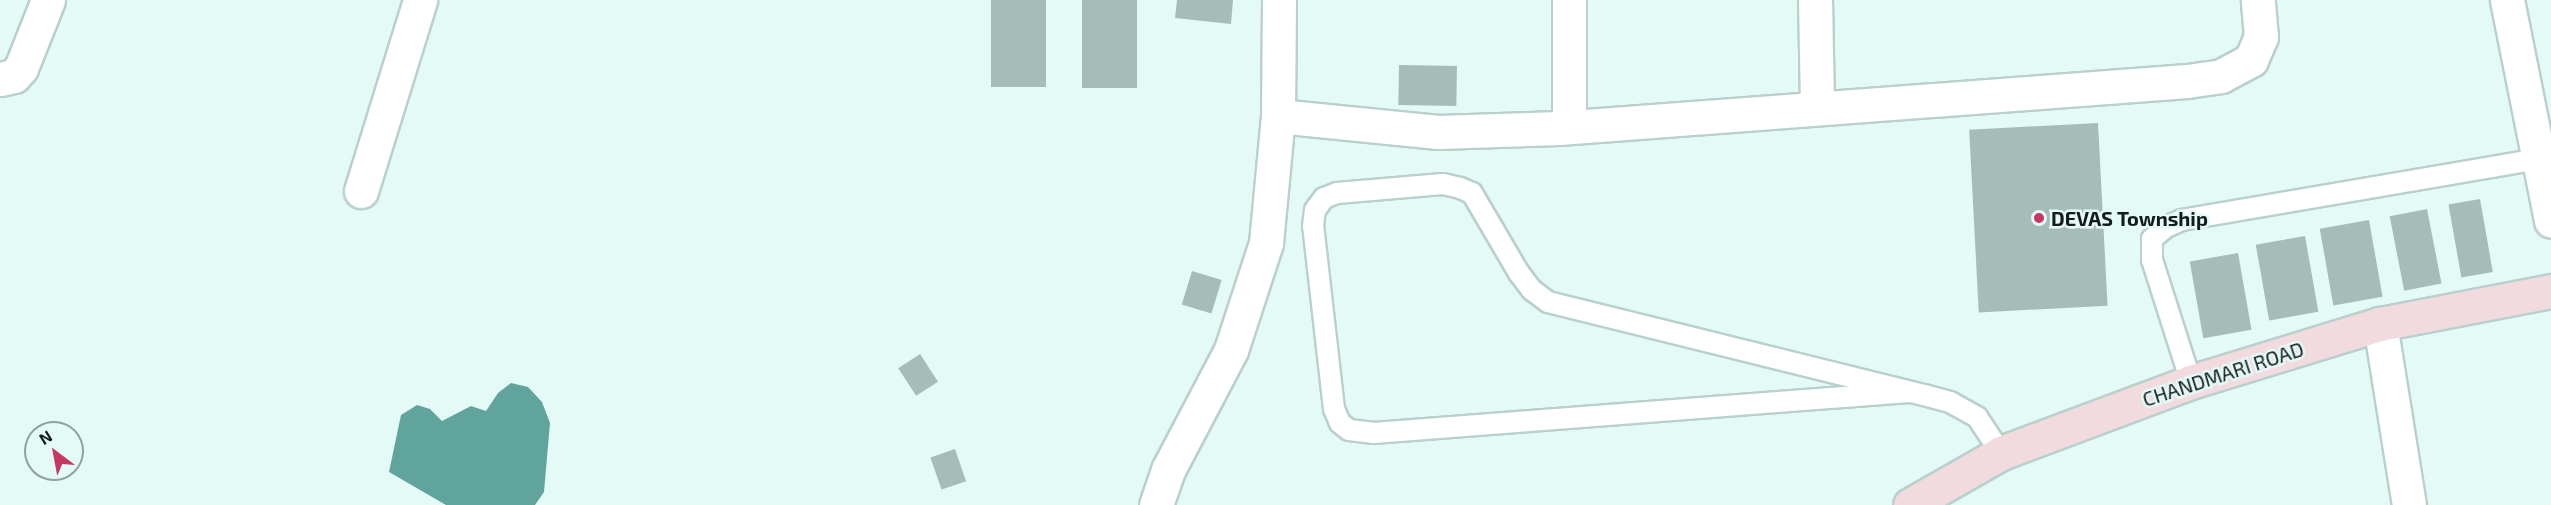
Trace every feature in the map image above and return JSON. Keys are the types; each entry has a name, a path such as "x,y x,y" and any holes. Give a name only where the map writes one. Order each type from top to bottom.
{"street":[{"path":"0,79 14,76 21,68 48,0"},
{"path":"361,191 420,0"},
{"path":"1156,505 1168,470 1231,350 1266,243 1278,116 1280,0"},
{"path":"1569,0 1569,127"},
{"path":"1815,0 1817,108"},
{"path":"1278,116 1438,132 1569,127 2187,81 2221,76 2251,60 2261,37 2258,0"},
{"path":"2507,0 2551,221"},
{"name":"CHANDMARI ROAD","path":"1911,505 2001,453 2191,382 2380,324 2551,291"},
{"path":"2380,324 2409,505"}],"lane":[{"path":"2191,382 2152,260 2152,239 2166,227 2182,220 2537,159"},
{"path":"1909,392 1374,433 1349,430 1340,423 1334,409 1313,225 1315,210 1324,198 1337,194 1443,183 1460,188 1472,193 1519,273 1532,290 1548,302 1950,402 1977,417 2001,453"}],"water":[{"path":"511,383 528,387 542,402 550,423 544,492 535,505 446,505 389,472 401,415 417,405 430,409 442,421 471,406 486,411 498,393"}],"building":[{"path":"991,0 1046,0 1046,87 991,87"},
{"path":"1082,0 1137,0 1137,88 1082,88"},
{"path":"1177,0 1233,0 1231,24 1175,18"},
{"path":"1399,65 1457,66 1456,106 1398,105"},
{"name":"DEVAS Township","path":"2098,123 2108,306 1979,313 1969,130"},
{"path":"2480,199 2493,272 2461,277 2448,205"},
{"path":"2427,209 2442,284 2404,291 2390,216"},
{"path":"2369,220 2383,297 2333,305 2320,229"},
{"path":"2305,236 2318,312 2269,321 2256,245"},
{"path":"2238,253 2252,330 2203,338 2190,262"},
{"path":"1192,271 1222,280 1211,314 1182,304"},
{"path":"920,354 938,382 916,396 898,368"},
{"path":"955,449 966,481 941,490 930,457"}],"place":[{"name":"DEVAS Township","path":"2039,218"}]}
